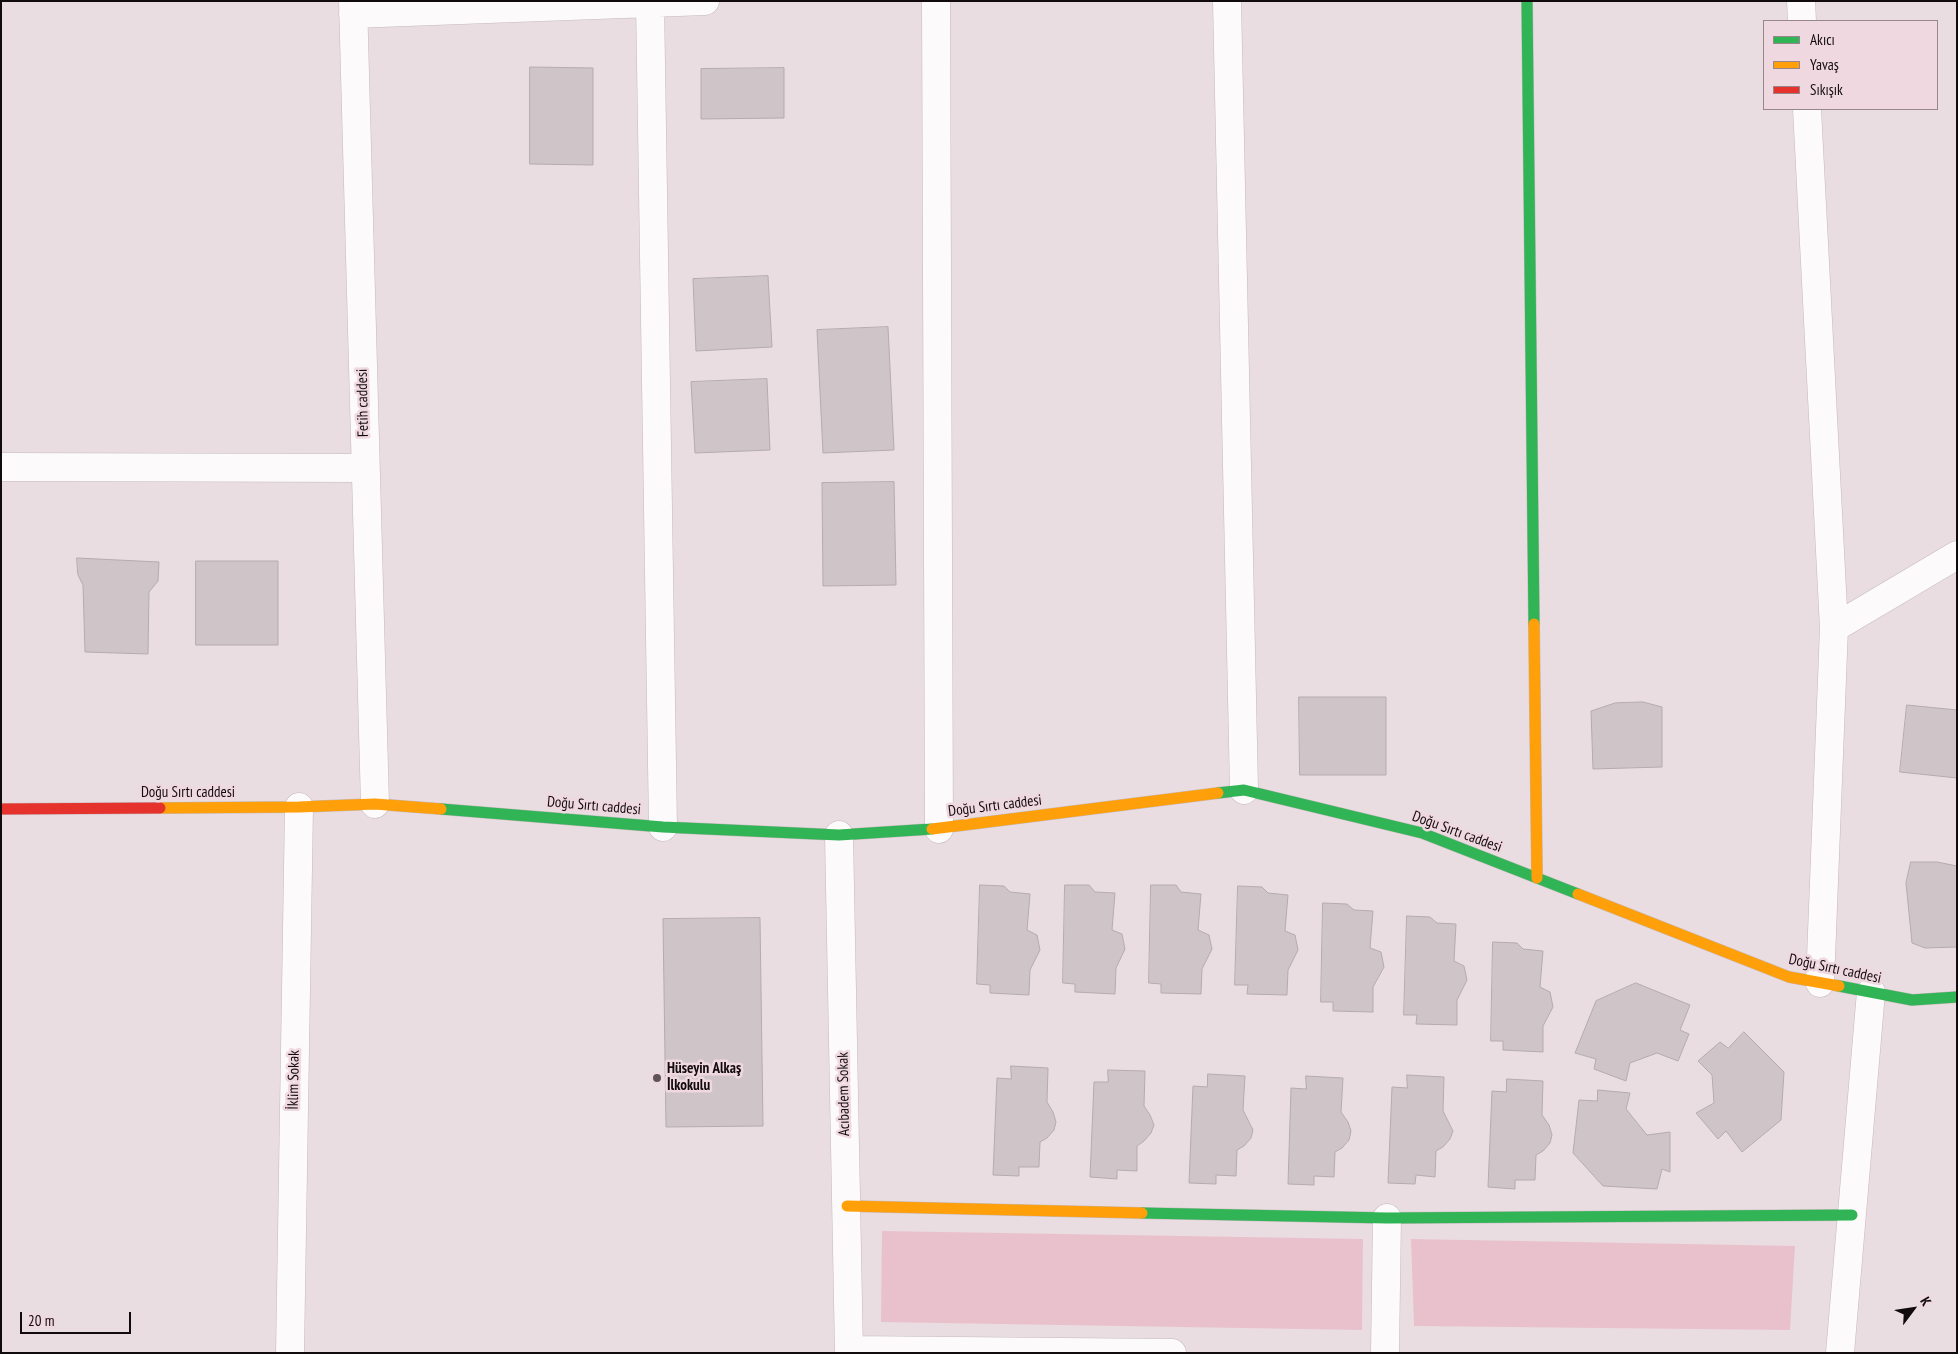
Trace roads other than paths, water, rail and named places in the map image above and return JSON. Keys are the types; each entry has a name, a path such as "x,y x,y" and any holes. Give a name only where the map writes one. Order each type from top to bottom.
{"street":[{"path":"353,8 704,1"},
{"path":"936,1 939,829"},
{"path":"1227,1 1244,790"},
{"path":"1527,1 1537,878"},
{"path":"1801,1 1802,20"},
{"path":"650,2 663,827"},
{"name":"Fetih caddesi","path":"353,8 375,804"},
{"path":"1807,110 1834,628 1820,983"},
{"path":"1,467 365,468"},
{"path":"1834,628 1957,555"},
{"name":"Doğu Sırtı caddesi","path":"1,809 299,807 375,804 663,827 839,835 939,829 1244,790 1422,833 1789,977 1912,1000 1957,997"},
{"name":"İklim Sokak","path":"290,1353 299,807"},
{"name":"Acıbadem Sokak","path":"839,835 849,1352"},
{"path":"1840,1353 1871,992"},
{"path":"847,1206 1387,1218 1852,1215"},
{"path":"1385,1353 1387,1218"},
{"path":"849,1352 1172,1353"}],"place":[{"name":"Hüseyin Alkaş İlkokulu","path":"657,1078"}]}
